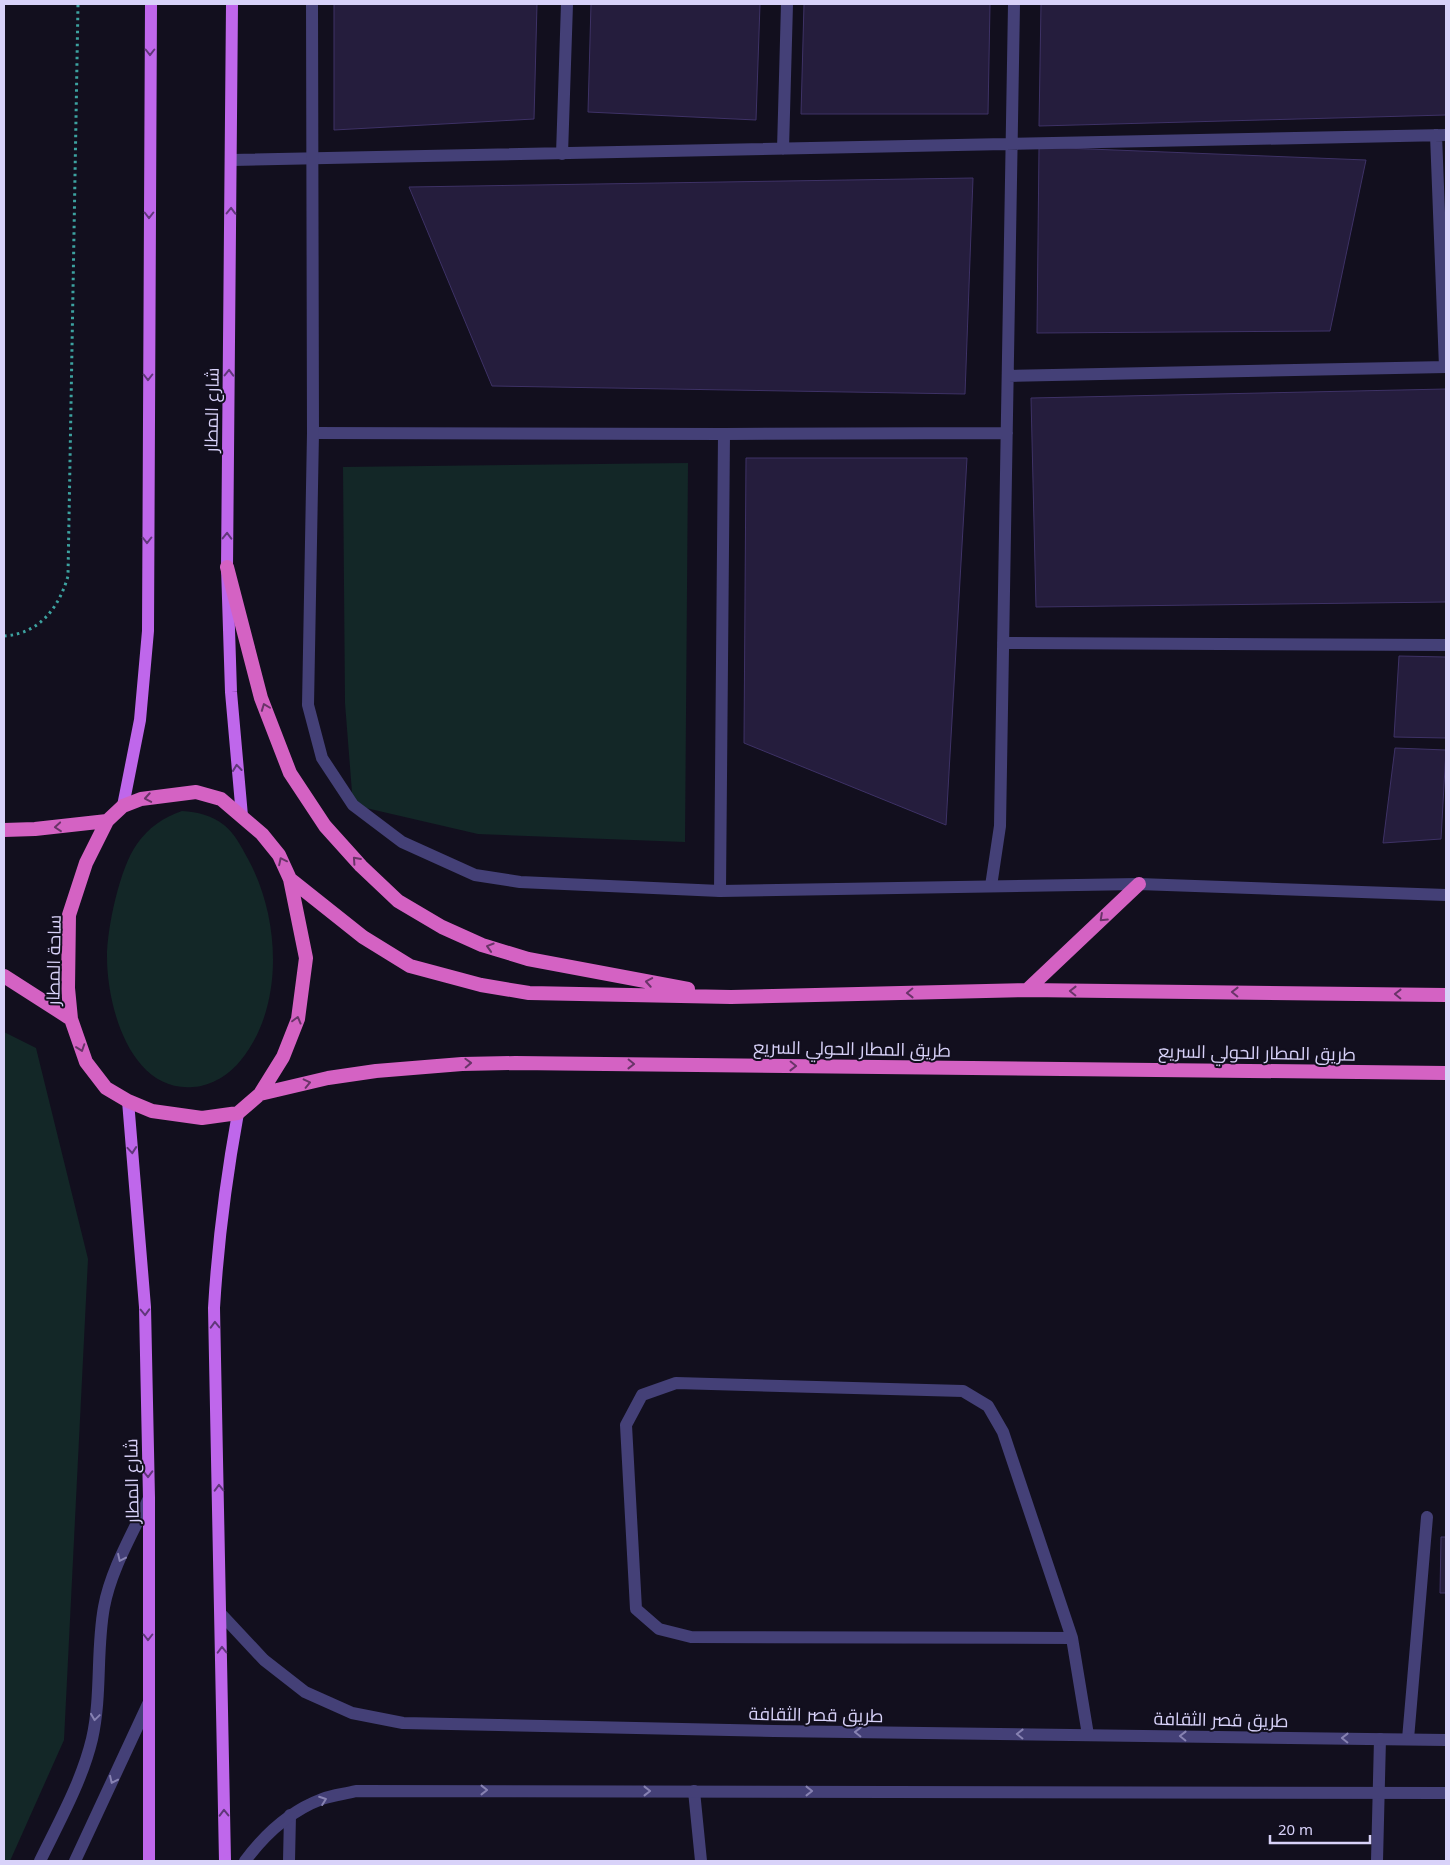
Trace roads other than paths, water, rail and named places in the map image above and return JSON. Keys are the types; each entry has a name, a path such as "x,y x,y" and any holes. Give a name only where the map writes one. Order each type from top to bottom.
{"highway":[{"path":"227,567 261,698 290,773 325,826 361,866 398,901 442,927 482,945 528,960 731,996"},
{"name":"ساحة المطار","path":"196,792 221,799 242,816 262,834 279,854 290,879 306,958 298,1019 283,1057 260,1094 238,1112 202,1118 152,1111 128,1101 106,1088 86,1062 71,1019 68,988 69,915 86,863 106,821 123,806 141,799 196,792"},
{"path":"4,830 35,829 106,821"},
{"path":"290,879 364,937 410,966 463,981 529,993 731,996 1027,990 1446,995"},
{"path":"1027,990 1139,884"},
{"path":"4,976 71,1019"},
{"name":"طريق المطار الحولي السريع","path":"260,1094 328,1078 376,1071 488,1063 1446,1073"}],"main road":[{"path":"123,806 140,720 148,631 151,4"},
{"name":"شارع المطار","path":"232,4 227,567 231,692 242,816"},
{"name":"شارع المطار","path":"128,1101 145,1307 149,1498 149,1861"},
{"path":"225,1861 222,1614 214,1308 225,1183 238,1112"}],"street":[{"path":"312,4 313,433 308,705 322,758 353,805 402,842 475,875 520,882 720,891 1139,884 1446,895"},
{"path":"562,154 568,4"},
{"path":"784,149 787,4"},
{"path":"991,886 1000,826 1014,4"},
{"path":"232,160 313,160 1441,135 1446,367 1008,376"},
{"path":"313,433 1006,433"},
{"path":"720,891 724,434"},
{"path":"1003,643 1446,645"},
{"path":"1072,1638 691,1636 659,1629 636,1609 626,1425 642,1395 676,1383 963,1391 988,1406 1003,1432 1072,1638 1088,1735"},
{"path":"40,1861 79,1777 92,1738 98,1693 104,1604 115,1573 149,1498"},
{"path":"1408,1739 1427,1517"},
{"name":"طريق قصر الثقافة","path":"222,1614 264,1660 305,1692 352,1713 403,1723 1446,1740"},
{"path":"75,1861 148,1704"},
{"path":"1377,1861 1380,1739"},
{"path":"245,1861 262,1838 290,1815 322,1799 356,1791 1446,1793"},
{"path":"694,1791 701,1861"},
{"path":"289,1861 290,1815"}]}
